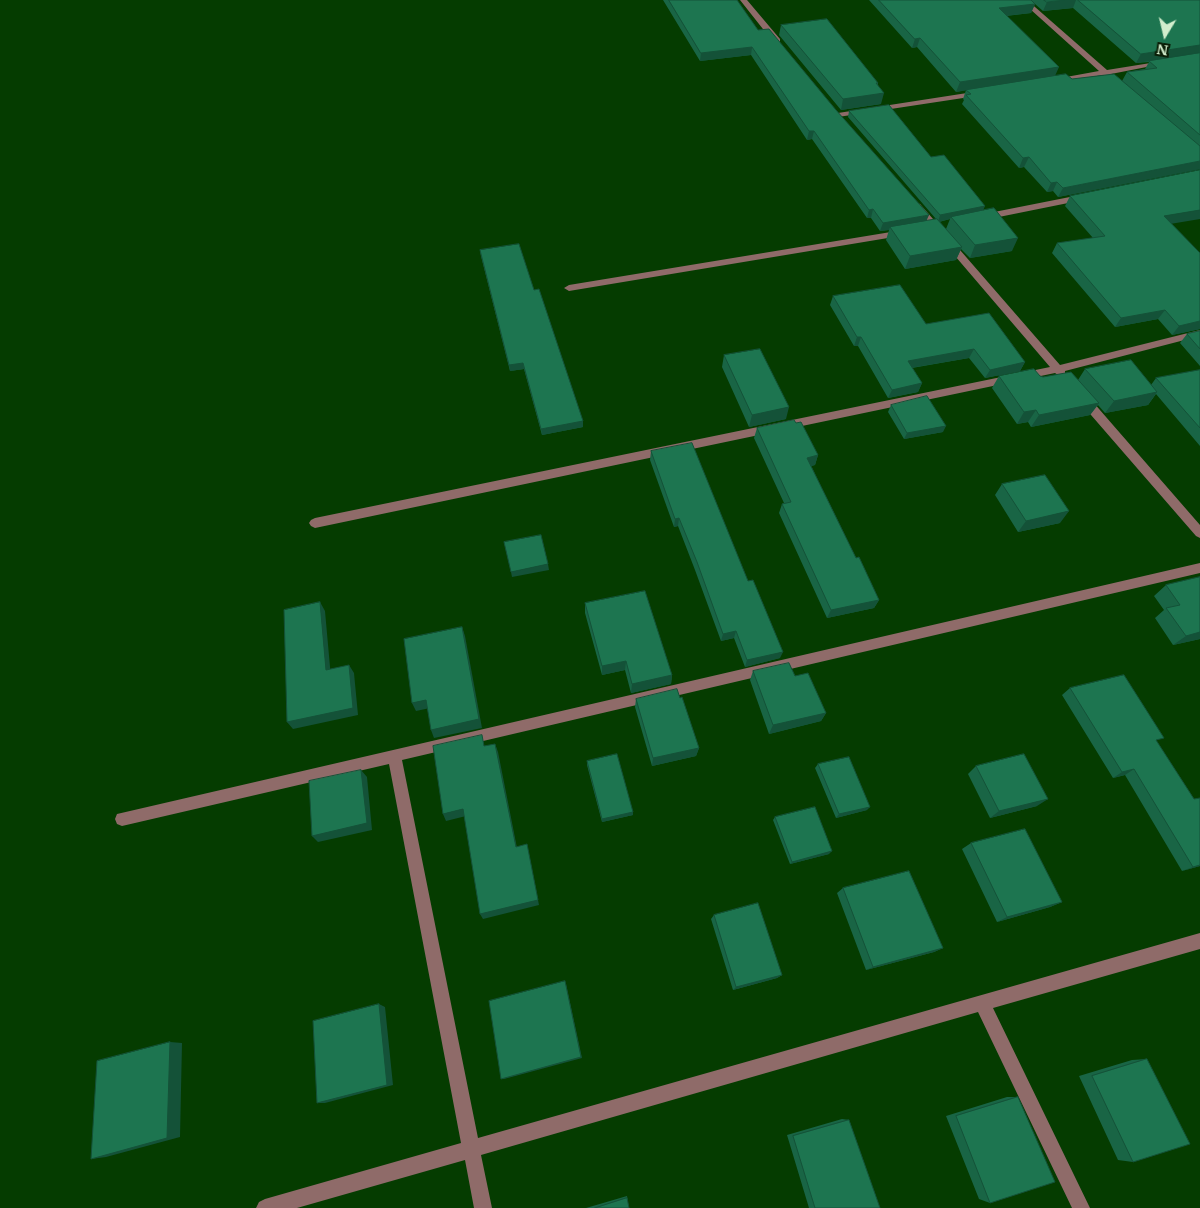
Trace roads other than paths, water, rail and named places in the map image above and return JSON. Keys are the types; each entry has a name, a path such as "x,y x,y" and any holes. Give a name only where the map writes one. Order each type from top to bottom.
{"street":[{"path":"743,0 781,46"},
{"path":"1023,0 1114,80"},
{"path":"1049,82 1172,62"},
{"path":"838,115 991,91"},
{"path":"975,219 1092,195"},
{"path":"910,198 931,228 1058,369 1200,533"},
{"path":"569,288 931,228"},
{"path":"315,523 1058,369 1200,333"},
{"path":"122,819 1200,568"},
{"path":"394,756 483,1208"},
{"path":"265,1208 1200,941"},
{"path":"982,1003 1081,1208"}]}
